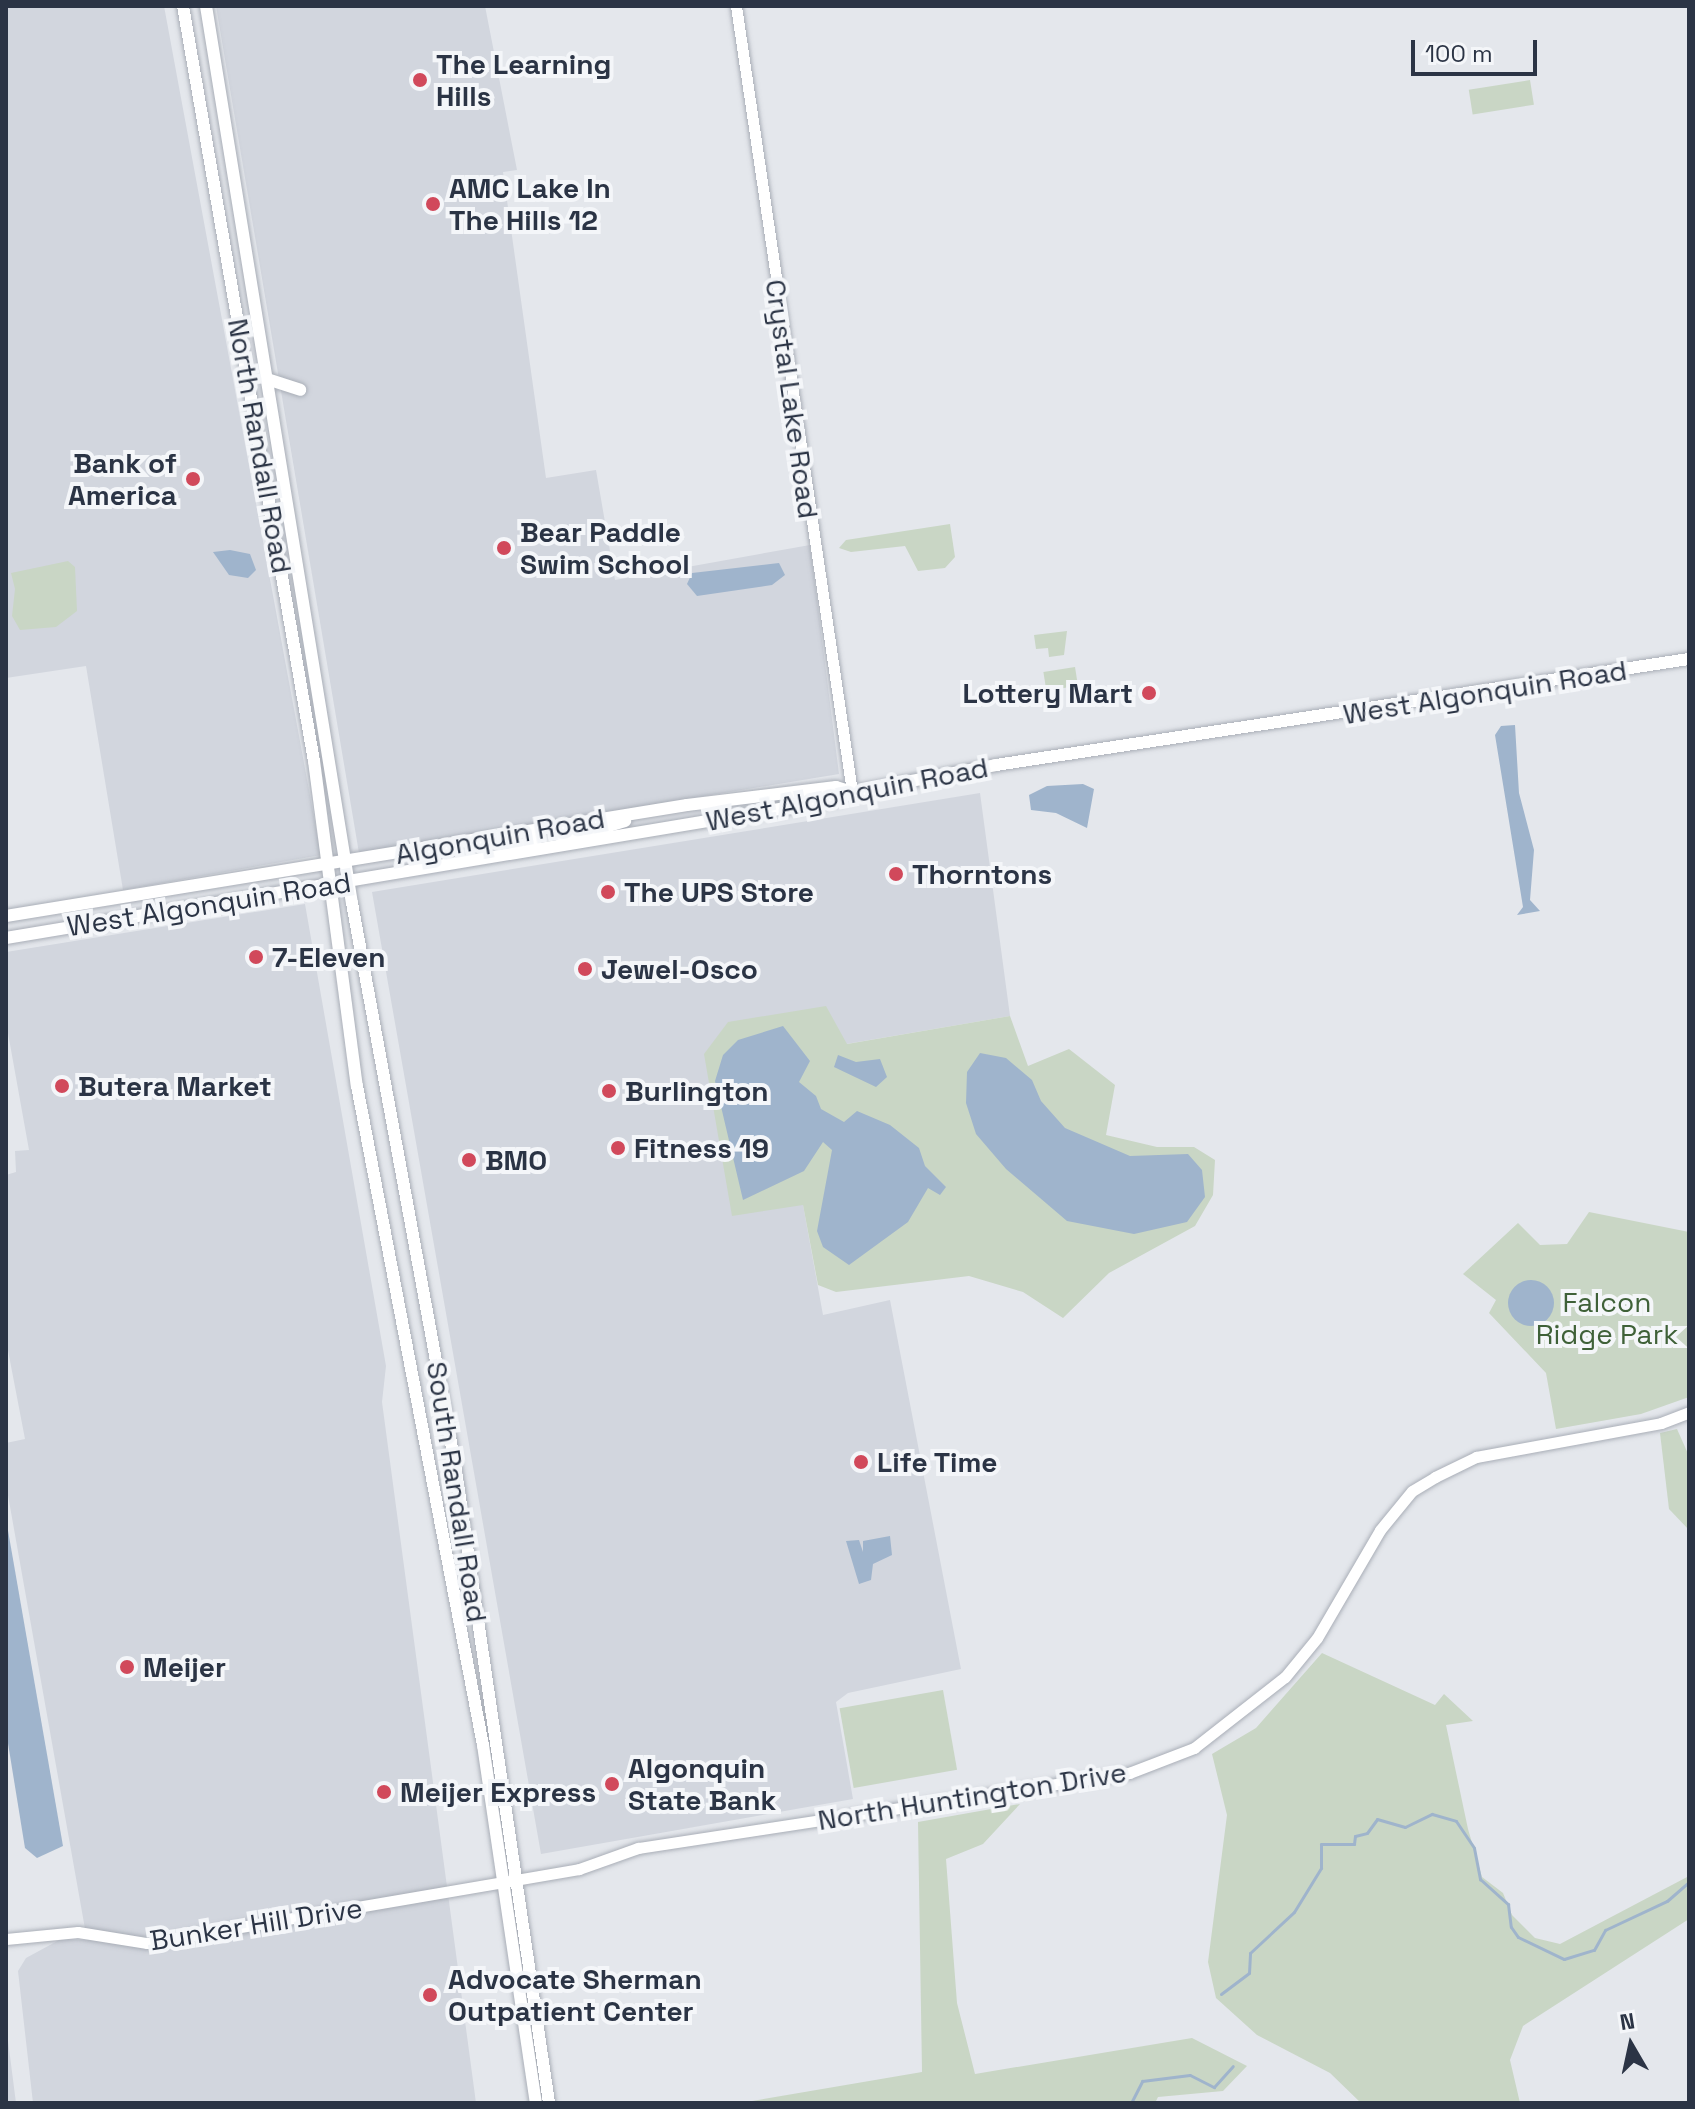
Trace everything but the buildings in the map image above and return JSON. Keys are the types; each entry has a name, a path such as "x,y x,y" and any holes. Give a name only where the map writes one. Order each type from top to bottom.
{"main road":[{"name":"North Randall Road","path":"183,6 332,886"},
{"name":"North Randall Road","path":"206,6 349,884"},
{"path":"267,379 300,390"},
{"name":"West Algonquin Road","path":"6,938 179,906 349,884 839,799 852,792 943,779 996,765 1689,659"},
{"name":"Algonquin Road","path":"6,916 329,867 656,809 836,787 852,792"},
{"path":"545,848 648,817 656,809"},
{"path":"456,864 535,841 543,827"},
{"name":"South Randall Road","path":"349,884 455,1464 511,1882 536,2103"},
{"name":"South Randall Road","path":"332,886 357,1086 421,1405 511,1882 549,2103"}],"street":[{"name":"Crystal Lake Road","path":"736,6 852,792"},
{"name":"North Huntington Drive","path":"511,1882 604,1863 638,1848 1129,1773 1194,1748 1285,1677 1317,1638 1380,1530 1412,1491 1476,1457 1661,1423 1689,1412"},
{"name":"Bunker Hill Drive","path":"6,1939 78,1932 147,1943 511,1882"}],"shaded area":[{"path":"6,6 164,6 321,855 123,890 86,666 6,678"},
{"path":"216,6 485,6 517,170 503,172 546,478 596,470 615,580 810,545 839,774 359,853"},
{"path":"980,793 1010,1016 846,1044 803,1205 823,1315 890,1300 961,1669 848,1693 836,1702 853,1799 541,1854 372,892"},
{"path":"305,904 386,1366 382,1402 476,2103 33,2103 18,1971 26,1958 61,1939 87,1940 6,1484 6,1443 25,1439 6,1340 6,1175 16,1172 15,1151 29,1150 6,1022 6,952"},
{"path":"6,2025 16,2103 6,2103"}],"green space":[{"path":"1530,80 1534,105 1473,114 1469,90"},
{"path":"950,524 955,557 945,568 918,571 905,546 851,552 839,548 846,540"},
{"path":"68,561 75,567 77,611 56,627 20,630 12,616 15,589 11,573"},
{"path":"1067,631 1064,655 1049,657 1048,648 1036,649 1034,635"},
{"path":"1075,667 1078,686 1046,691 1043,672"},
{"path":"826,1006 847,1044 1010,1016 1028,1066 1069,1049 1115,1085 1106,1135 1157,1147 1194,1147 1215,1160 1213,1195 1195,1226 1109,1273 1063,1318 1023,1292 969,1276 836,1292 818,1285 803,1205 732,1216 704,1054 728,1022"},
{"name":"Falcon Ridge Park","path":"1589,1212 1689,1232 1689,1397 1641,1414 1556,1429 1546,1373 1489,1313 1496,1300 1463,1274 1518,1223 1540,1245 1567,1244"},
{"path":"1677,1429 1689,1456 1689,1530 1669,1509 1660,1433"},
{"path":"1322,1653 1435,1705 1444,1694 1473,1721 1446,1725 1468,1829 1482,1877 1503,1893 1512,1915 1535,1938 1560,1944 1689,1876 1689,1919 1523,2026 1510,2060 1520,2103 1361,2103 1330,2073 1257,2035 1216,1998 1208,1962 1227,1815 1212,1754 1256,1728"},
{"path":"943,1690 957,1770 854,1788 840,1708"},
{"path":"1020,1804 983,1844 946,1859 957,2003 975,2074 1192,2038 1247,2066 1223,2091 1158,2097 1155,2103 740,2103 922,2072 918,1822"}],"water":[{"path":"230,550 250,554 256,570 248,578 229,575 213,552"},
{"path":"779,563 785,575 772,585 697,596 687,584 692,573"},
{"path":"1515,725 1519,793 1534,850 1530,900 1540,911 1517,915 1523,907 1495,735 1501,726"},
{"path":"1083,784 1094,789 1087,828 1056,813 1031,810 1029,795 1047,786"},
{"path":"783,1026 810,1061 799,1082 816,1096 821,1109 844,1122 857,1111 890,1125 919,1148 925,1166 946,1187 940,1195 928,1188 908,1222 849,1265 823,1247 817,1231 832,1150 823,1142 804,1171 743,1200 715,1081 723,1055 738,1040"},
{"path":"980,1053 1006,1058 1032,1080 1041,1101 1065,1128 1130,1156 1188,1154 1202,1170 1205,1197 1187,1222 1134,1234 1067,1221 1006,1169 976,1134 966,1103 967,1072"},
{"path":"838,1055 856,1062 880,1059 887,1077 876,1087 834,1067"},
{"path":"1531,1280 1547,1287 1554,1303 1547,1319 1531,1326 1515,1319 1508,1303 1515,1287"},
{"path":"6,1519 63,1846 37,1858 25,1848 6,1731"},
{"path":"890,1536 892,1555 873,1564 871,1580 859,1584 846,1541 859,1540 863,1552 863,1541"}],"waterway":[{"path":"1221,1994 1249,1973 1250,1953 1294,1912 1321,1868 1321,1844 1354,1844 1355,1836 1367,1833 1377,1819 1405,1827 1432,1814 1456,1821 1474,1848 1480,1879 1508,1904 1511,1927 1518,1937 1564,1959 1594,1950 1605,1930 1667,1901 1689,1882"},
{"path":"1131,2103 1142,2081 1190,2075 1214,2087 1233,2066"}],"place":[{"name":"The Learning Hills","path":"420,80"},
{"name":"AMC Lake In The Hills 12","path":"433,204"},
{"name":"Bank of America","path":"193,479"},
{"name":"Bear Paddle Swim School","path":"504,548"},
{"name":"Lottery Mart","path":"1149,693"},
{"name":"Thorntons","path":"896,874"},
{"name":"The UPS Store","path":"608,892"},
{"name":"7-Eleven","path":"256,957"},
{"name":"Jewel-Osco","path":"585,969"},
{"name":"Butera Market","path":"62,1086"},
{"name":"Burlington","path":"609,1091"},
{"name":"Fitness 19","path":"618,1148"},
{"name":"BMO","path":"469,1160"},
{"name":"Life Time","path":"861,1462"},
{"name":"Meijer","path":"127,1667"},
{"name":"Algonquin State Bank","path":"612,1784"},
{"name":"Meijer Express","path":"384,1792"},
{"name":"Advocate Sherman Outpatient Center","path":"430,1995"}]}
